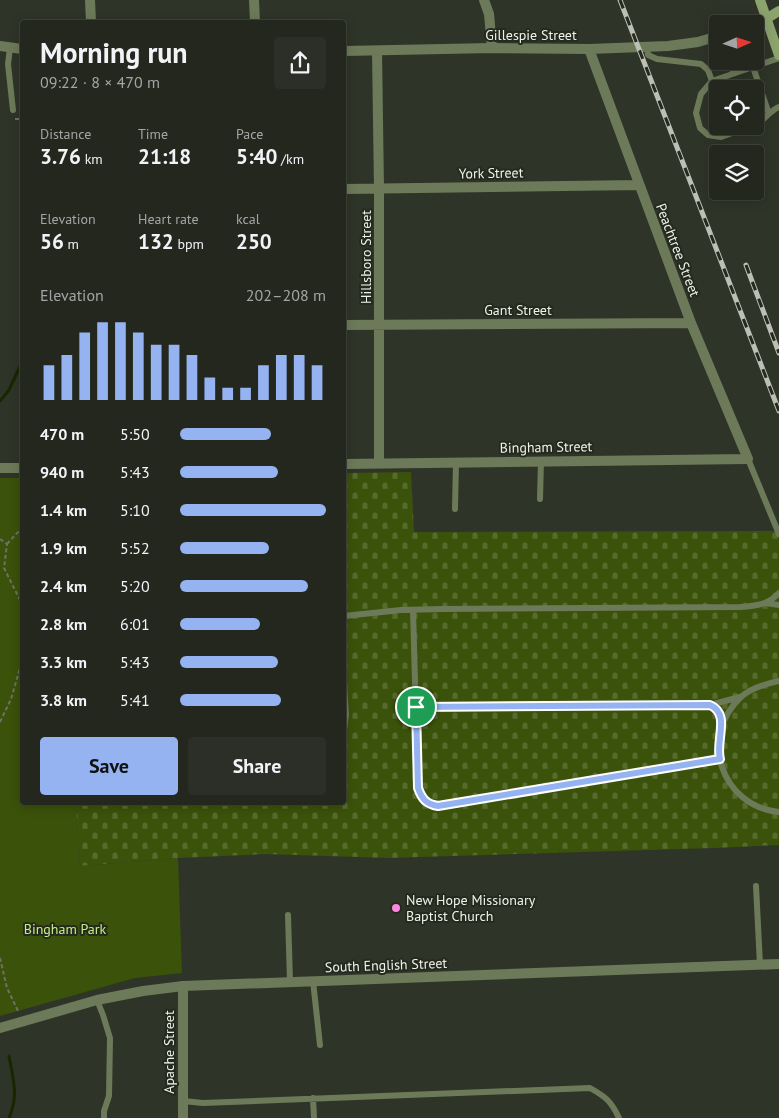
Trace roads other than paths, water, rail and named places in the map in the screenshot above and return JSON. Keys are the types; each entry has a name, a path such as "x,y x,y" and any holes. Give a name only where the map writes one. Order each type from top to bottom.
{"main road":[{"path":"760,0 779,56"},
{"path":"766,19 779,12"}],"street":[{"path":"90,0 91,20"},
{"path":"254,0 255,20"},
{"path":"484,0 489,14 492,48"},
{"name":"Gillespie Street","path":"346,51 492,48 588,49 668,46 709,39"},
{"path":"5,47 20,49"},
{"name":"Peachtree Street","path":"588,49 691,324 748,459"},
{"name":"Hillsboro Street","path":"377,51 379,463"},
{"name":"York Street","path":"346,189 639,185"},
{"name":"Gant Street","path":"346,325 691,324"},
{"name":"Bingham Street","path":"346,464 748,459"},
{"path":"0,468 20,468"},
{"name":"South English Street","path":"0,1028 98,1000 143,991 183,986 779,964"},
{"name":"Apache Street","path":"183,986 183,1118"}],"lane":[{"path":"647,46 648,55 657,59 701,64 708,70 712,80"},
{"path":"5,47 13,110"},
{"path":"764,62 779,56"},
{"path":"715,80 743,70"},
{"path":"753,70 769,114"},
{"path":"709,85 701,94 696,113 700,128 708,135 722,137 728,135"},
{"path":"764,119 779,107"},
{"path":"748,459 779,534"},
{"path":"540,499 542,461"},
{"path":"456,462 456,509"},
{"path":"346,616 443,609 740,608 766,603 779,593"},
{"path":"766,603 779,605"},
{"path":"413,610 418,788 420,795 430,805 438,806 720,759"},
{"path":"416,707 710,705 741,697 760,686 779,681"},
{"path":"741,697 727,713 720,733 718,755 724,775 737,793 751,804 767,811 779,812"},
{"path":"710,705 718,711 722,726"},
{"path":"756,886 760,965"},
{"path":"288,915 290,982"},
{"path":"313,981 320,1045"},
{"path":"98,1000 110,1038 109,1096 104,1111 104,1118"},
{"path":"183,1101 203,1103 590,1088 604,1096 613,1106 619,1118"},
{"path":"313,1098 314,1118"}],"waterway":[{"path":"0,401 9,390 20,366"},
{"path":"9,1056 14,1102 9,1118"}],"railway":[{"path":"620,0 779,411"},
{"path":"746,265 779,353"}],"place":[{"name":"New Hope Missionary Baptist Church","path":"396,908"}],"park label":[{"name":"Bingham Park","path":"65,929"}]}
